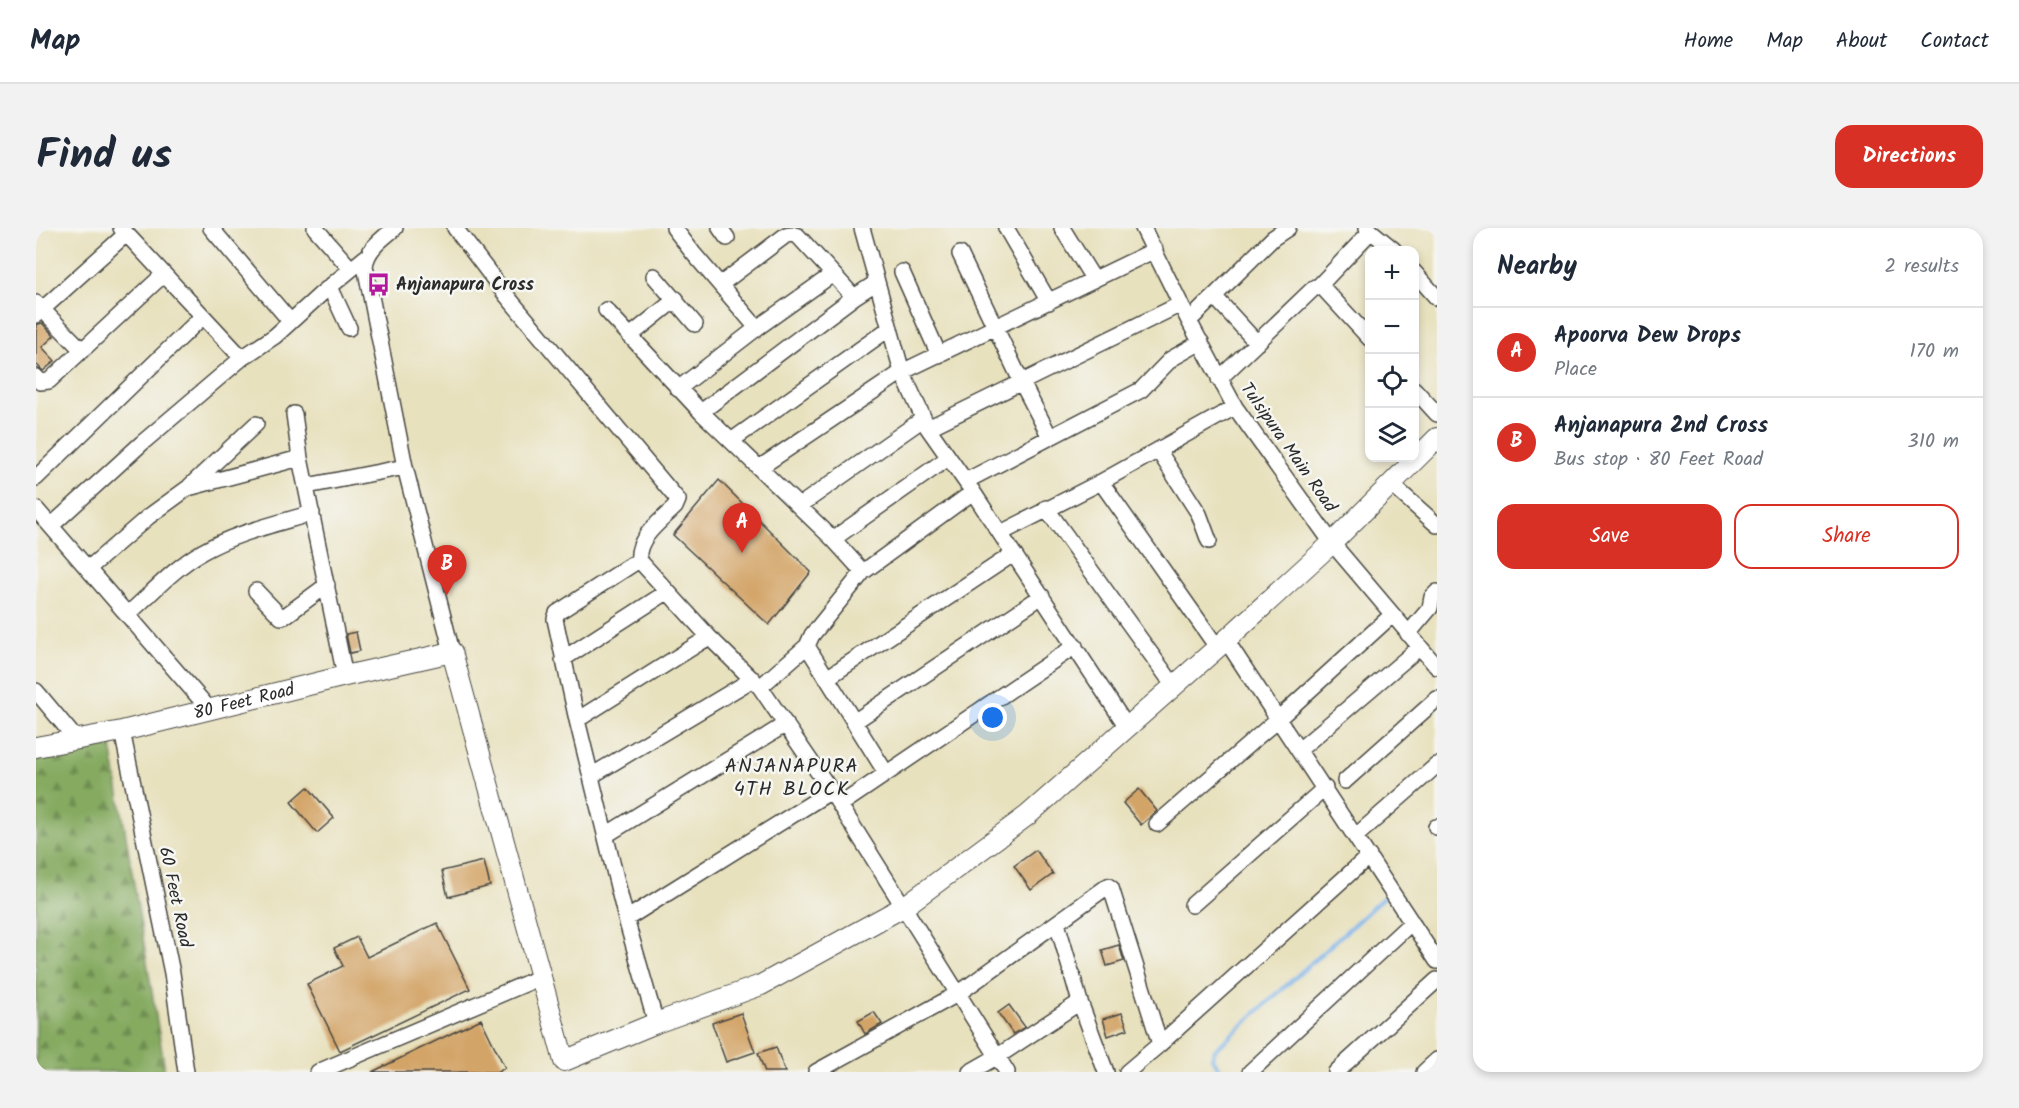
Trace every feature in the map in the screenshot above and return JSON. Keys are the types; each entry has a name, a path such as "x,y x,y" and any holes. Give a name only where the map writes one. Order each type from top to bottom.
{"main road":[{"path":"452,652 565,1067 656,1023 761,985 905,906 1028,816 1332,543 1437,438"},
{"name":"80 Feet Road","path":"36,747 122,730 452,652"}],"street":[{"path":"211,228 290,321"},
{"path":"315,228 351,269"},
{"path":"51,526 142,443 366,257 395,228"},
{"path":"455,228 506,295 678,500 675,507 641,543 638,552 639,560 756,683 786,724 905,906 1001,1063"},
{"path":"674,228 693,254 757,328"},
{"path":"862,228 902,372 926,424 1001,533 1128,727"},
{"path":"1005,228 1048,302"},
{"path":"1062,228 1094,280"},
{"name":"Tulsipura Main Road","path":"1143,228 1235,407 1332,543 1437,667"},
{"path":"1189,321 1273,238 1288,228"},
{"path":"1219,379 1315,287 1319,286 1369,230 1389,246"},
{"path":"82,350 38,309 123,231 242,358"},
{"path":"721,284 786,236 792,234 798,236 854,297"},
{"path":"759,468 902,372 1155,250"},
{"path":"960,254 1050,437"},
{"path":"366,257 365,266 405,467 452,652"},
{"path":"902,272 939,355"},
{"path":"38,382 49,381 164,274"},
{"path":"678,389 757,328 833,274"},
{"path":"654,276 695,324"},
{"path":"1419,278 1437,298"},
{"path":"702,412 877,282"},
{"path":"1319,286 1365,334"},
{"path":"330,287 349,328"},
{"path":"1214,296 1257,343"},
{"path":"630,336 676,299"},
{"path":"799,506 926,424 1022,383 1181,304"},
{"path":"606,310 678,389 833,539 863,572"},
{"path":"36,478 203,316"},
{"path":"731,441 890,328"},
{"path":"591,776 756,683 807,646 812,635 863,572 969,486 1050,437 1141,390 1171,359 1201,342"},
{"path":"1419,394 1437,414"},
{"path":"1001,533 1046,508 1101,482 1235,407"},
{"path":"294,414 300,458 345,676"},
{"path":"88,568 148,517 188,488 256,424"},
{"path":"1158,450 1200,514 1209,541"},
{"path":"188,488 300,458"},
{"path":"833,539 948,458"},
{"path":"307,486 405,467"},
{"path":"1101,482 1278,718 1437,961"},
{"path":"1391,484 1437,525"},
{"path":"1046,508 1174,686"},
{"path":"36,509 209,709"},
{"path":"127,615 186,563 204,551 243,535 312,513"},
{"path":"827,678 1013,554"},
{"path":"639,560 557,613 555,620 626,919 656,1023"},
{"path":"256,591 281,617 327,585"},
{"path":"1408,634 1430,608 1432,597 1437,591"},
{"path":"563,659 667,592"},
{"path":"854,722 1042,596"},
{"path":"1157,824 1392,615"},
{"path":"577,720 710,637"},
{"path":"807,646 886,773"},
{"path":"840,805 1076,646"},
{"path":"1299,750 1420,647"},
{"path":"36,691 76,739"},
{"path":"1345,781 1437,699"},
{"path":"606,835 786,724"},
{"name":"60 Feet Road","path":"122,730 172,974 186,1072"},
{"path":"1356,836 1437,765"},
{"path":"1192,905 1325,788"},
{"path":"626,919 831,791"},
{"path":"1127,1072 1369,856"},
{"path":"816,1072 959,993 1108,886 1110,886 1160,1044"},
{"path":"1250,1072 1412,922"},
{"path":"1057,923 1080,1002 1106,1072"},
{"path":"318,1072 541,976"},
{"path":"1336,1072 1437,980"},
{"path":"988,1072 1080,1002"},
{"path":"970,1072 1001,1063"}],"green space":[{"path":"110,740 164,1072 36,1072 36,758"}],"building":[{"path":"42,323 54,336 42,347 55,361 43,371 36,364 36,325"},
{"path":"719,480 811,572 769,625 673,535"},
{"path":"356,632 360,651 350,653 346,634"},
{"path":"308,787 334,818 317,833 291,802"},
{"path":"1139,789 1157,811 1141,825 1123,803"},
{"path":"1036,850 1053,874 1031,890 1014,866"},
{"path":"484,861 490,886 448,897 442,871"},
{"path":"437,923 470,989 340,1051 307,984 343,966 334,948 357,937 367,957"},
{"path":"1119,945 1124,961 1107,966 1102,950"},
{"path":"1009,1005 1025,1027 1013,1034 998,1013"},
{"path":"874,1012 882,1024 865,1034 858,1021"},
{"path":"741,1013 755,1052 726,1062 712,1023"},
{"path":"1122,1013 1128,1029 1108,1036 1103,1019"},
{"path":"481,1019 505,1068 498,1072 372,1072"},
{"path":"776,1047 785,1072 765,1072 758,1053"}],"waterway":[{"path":"1222,1072 1212,1058 1215,1050 1383,898"}],"place":[{"name":"Anjanapura Cross","path":"378,284"},
{"name":"Apoorva Dew Drops","path":"742,553"},
{"name":"Anjanapura 2nd Cross","path":"447,595"}],"district":[{"name":"ANJANAPURA 4TH BLOCK","path":"792,776"}]}
